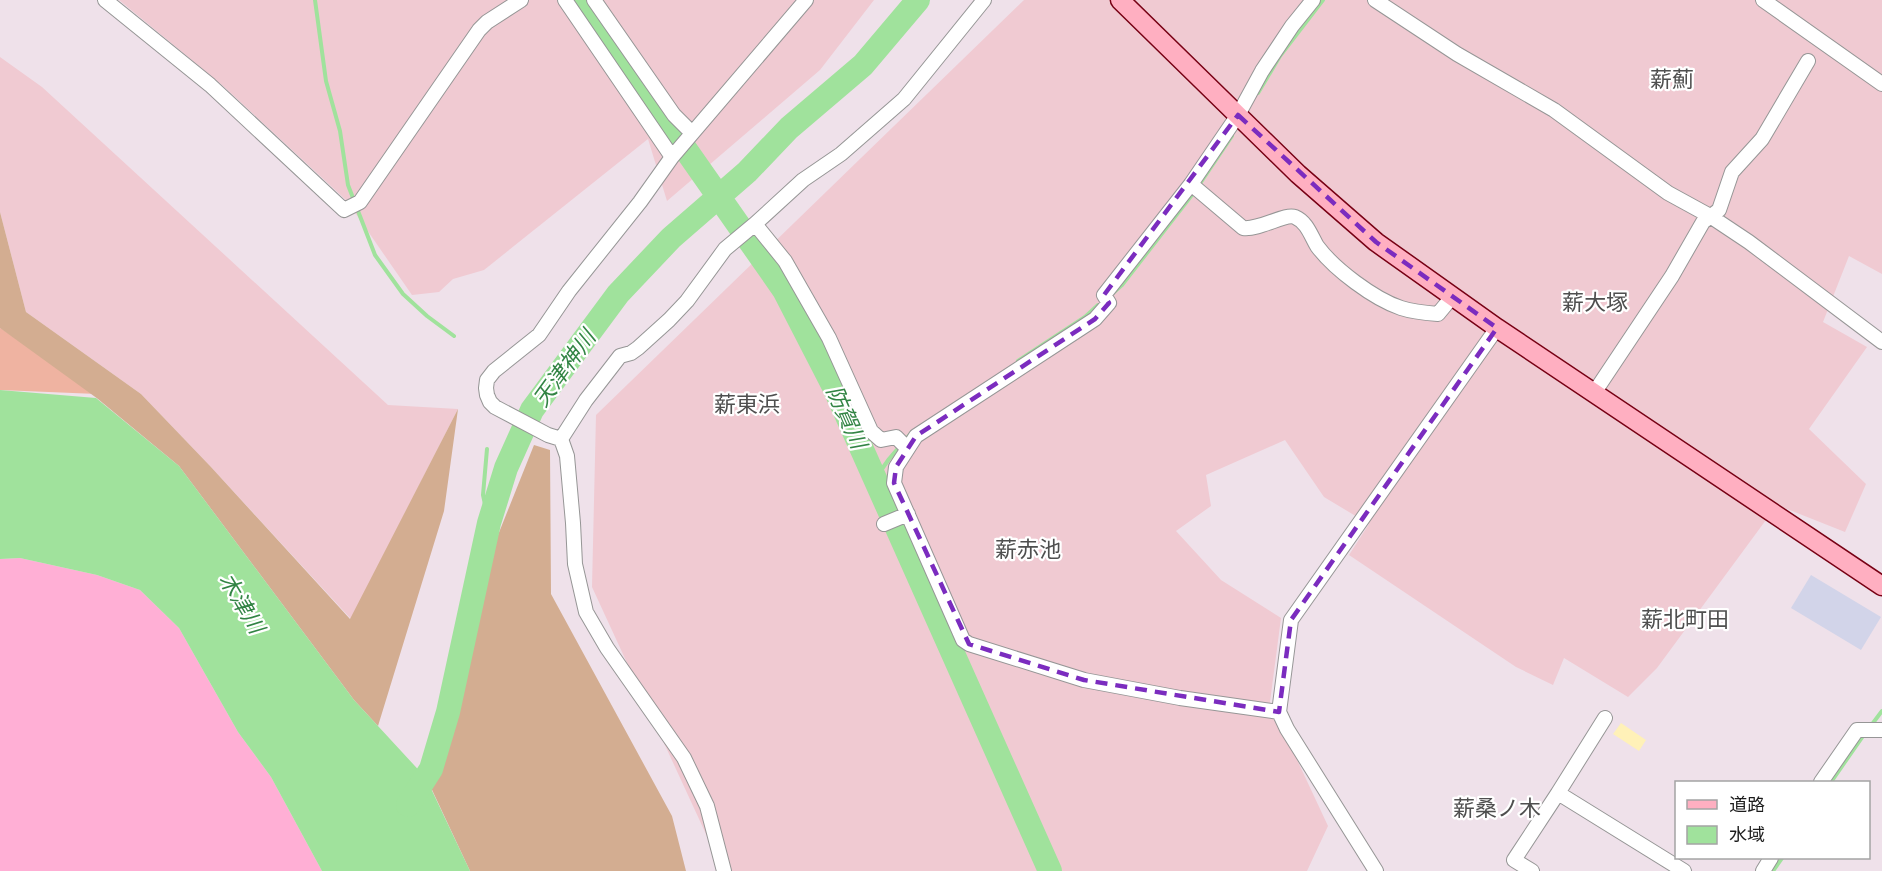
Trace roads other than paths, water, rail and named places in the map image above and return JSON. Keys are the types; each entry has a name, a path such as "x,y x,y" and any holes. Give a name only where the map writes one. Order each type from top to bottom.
{"street":[{"path":"105,0 210,85 344,210 360,202 479,30 487,22 521,0"},
{"path":"565,0 672,157"},
{"path":"594,0 674,114 692,133"},
{"path":"724,871 707,806 688,766 607,648 586,612 577,580 567,456 561,440 519,420 490,402 486,388 487,380 494,371 539,335 569,291 640,202 672,157 806,0"},
{"path":"561,440 586,400 620,356 638,348 669,320 687,301 725,249 803,180 840,154 904,99 984,0"},
{"path":"1120,0 1298,174 1376,242 1497,328 1882,586"},
{"path":"1279,712 1180,698 1084,680 969,644 963,640 905,515 894,483 896,467 916,436 1095,319 1109,303 1104,295 1195,188 1262,71 1292,26 1313,0"},
{"path":"1375,0 1457,54 1554,110 1668,193 1710,216 1749,242 1882,342"},
{"path":"1762,0 1882,84"},
{"path":"1594,393 1672,276 1703,222 1719,210 1732,172 1762,139 1808,61"},
{"path":"1195,188 1243,228 1252,229 1287,216 1296,217 1304,224 1318,247 1342,272 1380,298 1400,308 1438,314 1452,297"},
{"path":"755,224 785,261 829,338 871,431 881,440 896,437 907,448"},
{"path":"1376,871 1287,729 1279,712 1291,620 1497,328"},
{"path":"884,524 905,515"},
{"path":"1532,871 1514,860 1605,718"},
{"path":"1822,781 1857,730 1882,730"},
{"path":"1558,793 1684,871"}],"water":[{"name":"木津川","path":"0,390 96,398 179,466 354,700 426,778 470,871 322,871 271,777 238,732 179,628 140,590 97,575 20,558 0,559"}],"waterway":[{"path":"315,0 326,81 340,131 348,185 375,255 403,294 454,336"},
{"name":"防賀川","path":"581,0 784,290 835,389 1050,871"},
{"name":"天津神川","path":"408,805 431,769 448,712 489,523 506,468 532,410 618,294 671,238 747,172 789,128 863,65 918,0"},
{"path":"1258,93 1280,56 1323,0"},
{"path":"1199,185 1232,136"},
{"path":"1113,293 1122,285 1195,191"},
{"path":"1018,361 1085,317 1098,305"},
{"path":"875,479 912,432"},
{"path":"487,449 483,495 489,523"},
{"path":"1870,727 1882,711"},
{"path":"1832,781 1865,733"},
{"path":"1773,871 1781,859"}],"district":[{"name":"薪薊","path":"1672,79"},
{"name":"薪大塚","path":"1595,302"},
{"name":"薪東浜","path":"747,404"},
{"name":"薪赤池","path":"1028,549"},
{"name":"薪北町田","path":"1685,619"},
{"name":"薪桑ノ木","path":"1497,808"}]}
